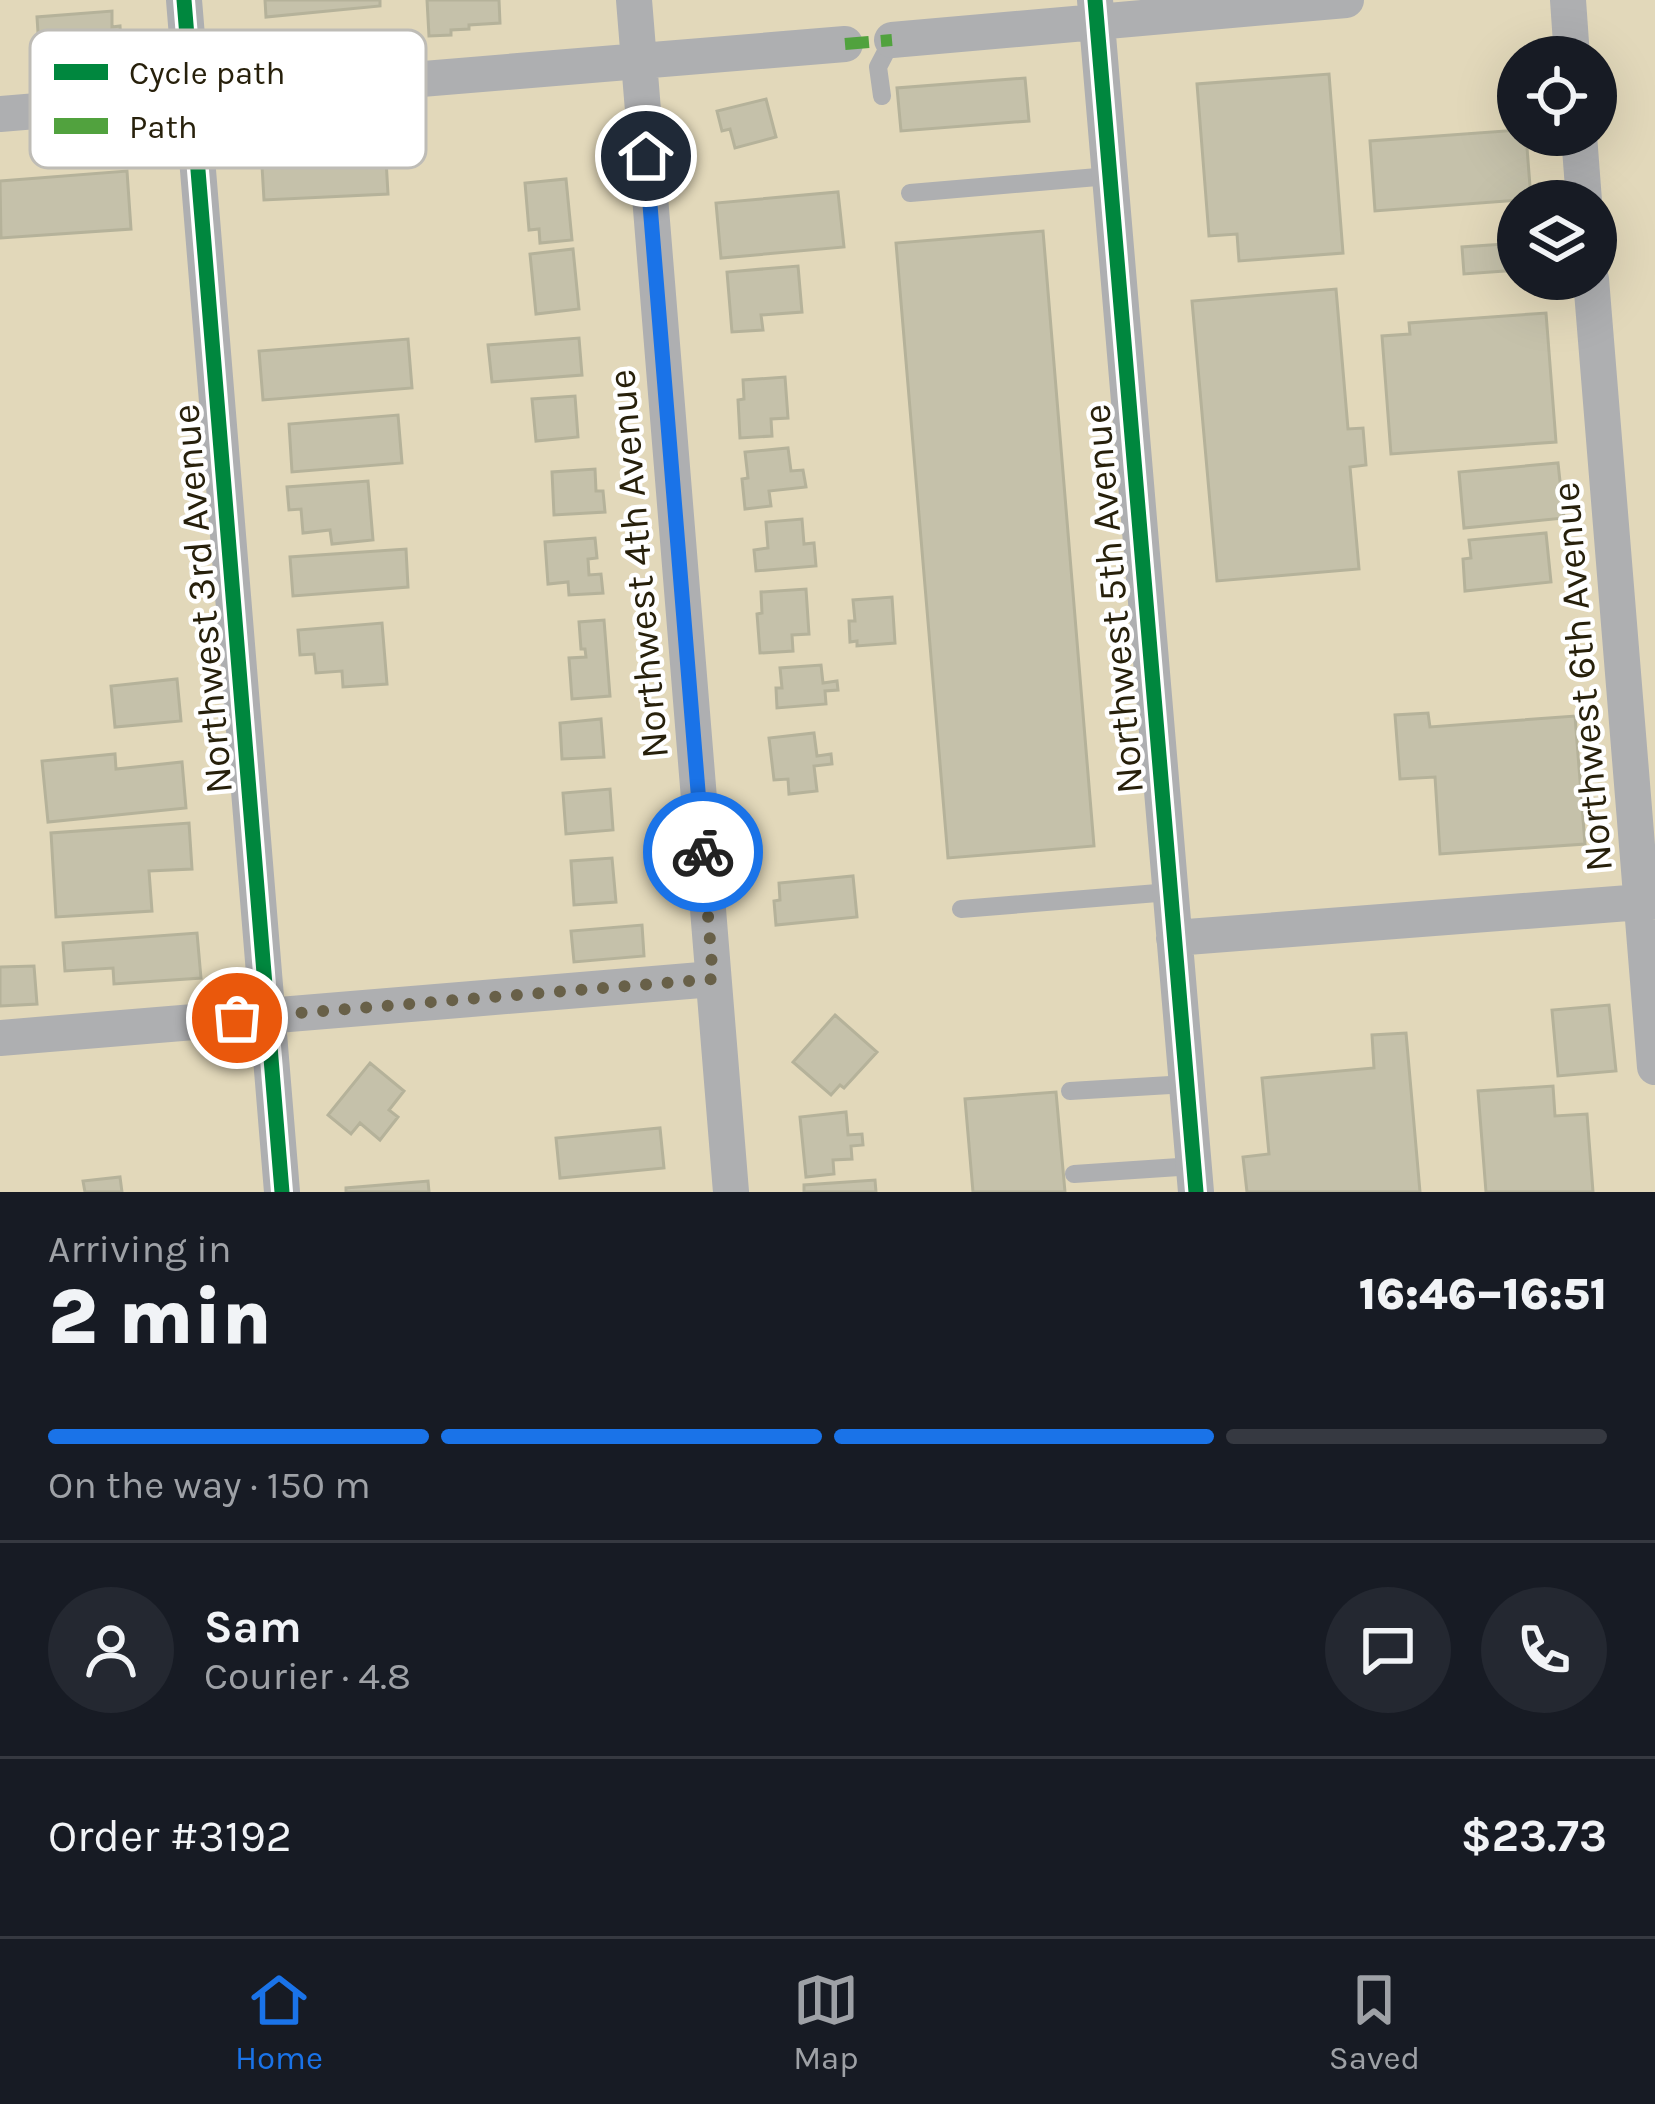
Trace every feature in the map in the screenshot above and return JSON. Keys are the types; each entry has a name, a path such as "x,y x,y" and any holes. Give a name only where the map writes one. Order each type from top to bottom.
{"street":[{"name":"Northwest 3rd Avenue","path":"184,0 187,30"},
{"name":"Northwest 4th Avenue","path":"634,0 731,1192"},
{"path":"892,40 1096,11 1346,0"},
{"path":"1568,0 1571,36"},
{"name":"Northwest 5th Avenue","path":"1096,11 1195,1179"},
{"path":"426,79 845,44"},
{"path":"0,114 30,111"},
{"name":"Northwest 3rd Avenue","path":"199,168 282,1192"},
{"name":"Northwest 6th Avenue","path":"1593,300 1648,901 1655,1067"},
{"path":"1174,938 1648,901"},
{"path":"0,1038 713,979"}],"lane":[{"path":"882,96 878,67 892,40"},
{"path":"910,193 1109,176"},
{"path":"961,909 1170,892"},
{"path":"1070,1091 1187,1084"},
{"path":"1074,1174 1195,1179"}],"building":[{"path":"265,0 380,0 380,6 266,17"},
{"path":"427,0 499,0 500,23 469,25 469,29 451,30 451,35 429,36"},
{"path":"112,11 112,27 120,26 120,30 38,30 37,17"},
{"path":"1329,74 1343,253 1239,261 1237,234 1209,236 1197,84"},
{"path":"1025,78 1029,121 901,131 897,88"},
{"path":"766,99 776,137 735,148 730,129 722,131 717,111"},
{"path":"1497,132 1497,156 1528,156 1530,180 1497,180 1497,202 1375,211 1370,141"},
{"path":"262,168 386,168 388,194 264,200"},
{"path":"127,171 131,229 1,238 0,181"},
{"path":"566,179 572,240 540,243 539,229 529,230 525,183"},
{"path":"838,192 844,247 721,258 716,203"},
{"path":"1043,231 1094,846 948,858 896,243"},
{"path":"1497,244 1497,272 1464,274 1462,247"},
{"path":"573,249 579,309 536,314 530,254"},
{"path":"798,266 802,312 761,315 763,330 732,332 727,272"},
{"path":"1336,289 1348,429 1363,428 1366,465 1350,467 1359,569 1217,581 1192,301"},
{"path":"1546,313 1556,442 1391,454 1382,336 1410,334 1409,323"},
{"path":"579,338 582,375 492,382 488,345"},
{"path":"408,339 412,388 263,400 259,351"},
{"path":"785,377 788,418 771,419 772,436 740,438 738,400 744,399 743,380"},
{"path":"575,396 578,437 536,441 532,399"},
{"path":"398,415 402,463 292,472 289,424"},
{"path":"788,448 791,471 803,470 806,487 769,491 771,506 745,509 745,452"},
{"path":"1558,463 1564,518 1464,528 1459,472"},
{"path":"595,469 596,491 603,491 605,512 554,515 552,472"},
{"path":"368,481 373,540 332,544 330,530 303,533 301,509 289,510 287,487"},
{"path":"802,519 804,544 814,543 816,566 756,571 754,550 768,548 766,522"},
{"path":"1546,533 1551,582 1465,591 1463,559 1471,558 1469,540"},
{"path":"595,538 597,558 588,559 589,575 601,574 603,593 569,595 568,582 548,584 545,542"},
{"path":"406,549 408,587 293,596 290,557"},
{"path":"806,589 809,634 792,635 793,651 760,653 757,614 762,613 761,592"},
{"path":"892,597 895,643 857,646 857,641 850,642 853,600"},
{"path":"604,620 610,696 572,699 569,658 586,657 579,622"},
{"path":"382,623 387,684 343,687 342,671 316,673 314,654 300,655 298,630"},
{"path":"821,665 823,683 837,681 838,690 825,691 826,704 777,708 780,668"},
{"path":"177,679 181,721 115,727 111,686"},
{"path":"1428,713 1430,727 1575,716 1585,844 1440,854 1435,777 1400,779 1395,715"},
{"path":"601,719 604,757 562,759 560,723"},
{"path":"814,733 817,756 831,754 832,764 814,766 817,791 789,794 788,779 774,780 769,738"},
{"path":"115,754 116,769 182,762 186,808 48,822 42,761"},
{"path":"610,789 613,830 566,834 563,793"},
{"path":"189,823 192,869 149,871 152,911 56,917 51,833"},
{"path":"612,858 616,902 574,905 571,861"},
{"path":"853,876 857,917 776,925 774,901 780,900 779,883"},
{"path":"642,925 644,956 574,962 571,931"},
{"path":"197,933 201,978 114,984 113,968 65,971 63,943"},
{"path":"34,966 37,1004 0,1006 0,967"},
{"path":"1609,1005 1616,1071 1558,1076 1552,1010"},
{"path":"835,1015 877,1052 844,1088 840,1085 831,1095 793,1062"},
{"path":"1406,1033 1420,1192 1247,1192 1243,1157 1269,1154 1262,1078 1374,1068 1372,1035"},
{"path":"370,1063 404,1091 389,1110 398,1117 380,1140 360,1123 351,1134 328,1115"},
{"path":"1553,1086 1555,1116 1587,1114 1593,1192 1486,1192 1478,1091"},
{"path":"1056,1092 1065,1192 973,1192 965,1099"},
{"path":"846,1112 848,1135 862,1134 863,1145 851,1146 852,1159 833,1160 834,1174 806,1177 800,1117"},
{"path":"660,1128 664,1168 560,1178 556,1138"},
{"path":"120,1177 122,1192 85,1192 83,1181"},
{"path":"875,1180 876,1192 804,1192 804,1185"},
{"path":"428,1181 429,1192 346,1192 346,1188"}],"marked path":[{"path":"845,44 892,40"}],"cycle path":[{"path":"184,0 186,30"},
{"path":"1095,0 1196,1192"},
{"path":"198,168 282,1192"}],"way so far":[{"path":"237,1018 713,979 703,852"}],"route":[{"path":"646,156 703,852"}]}
